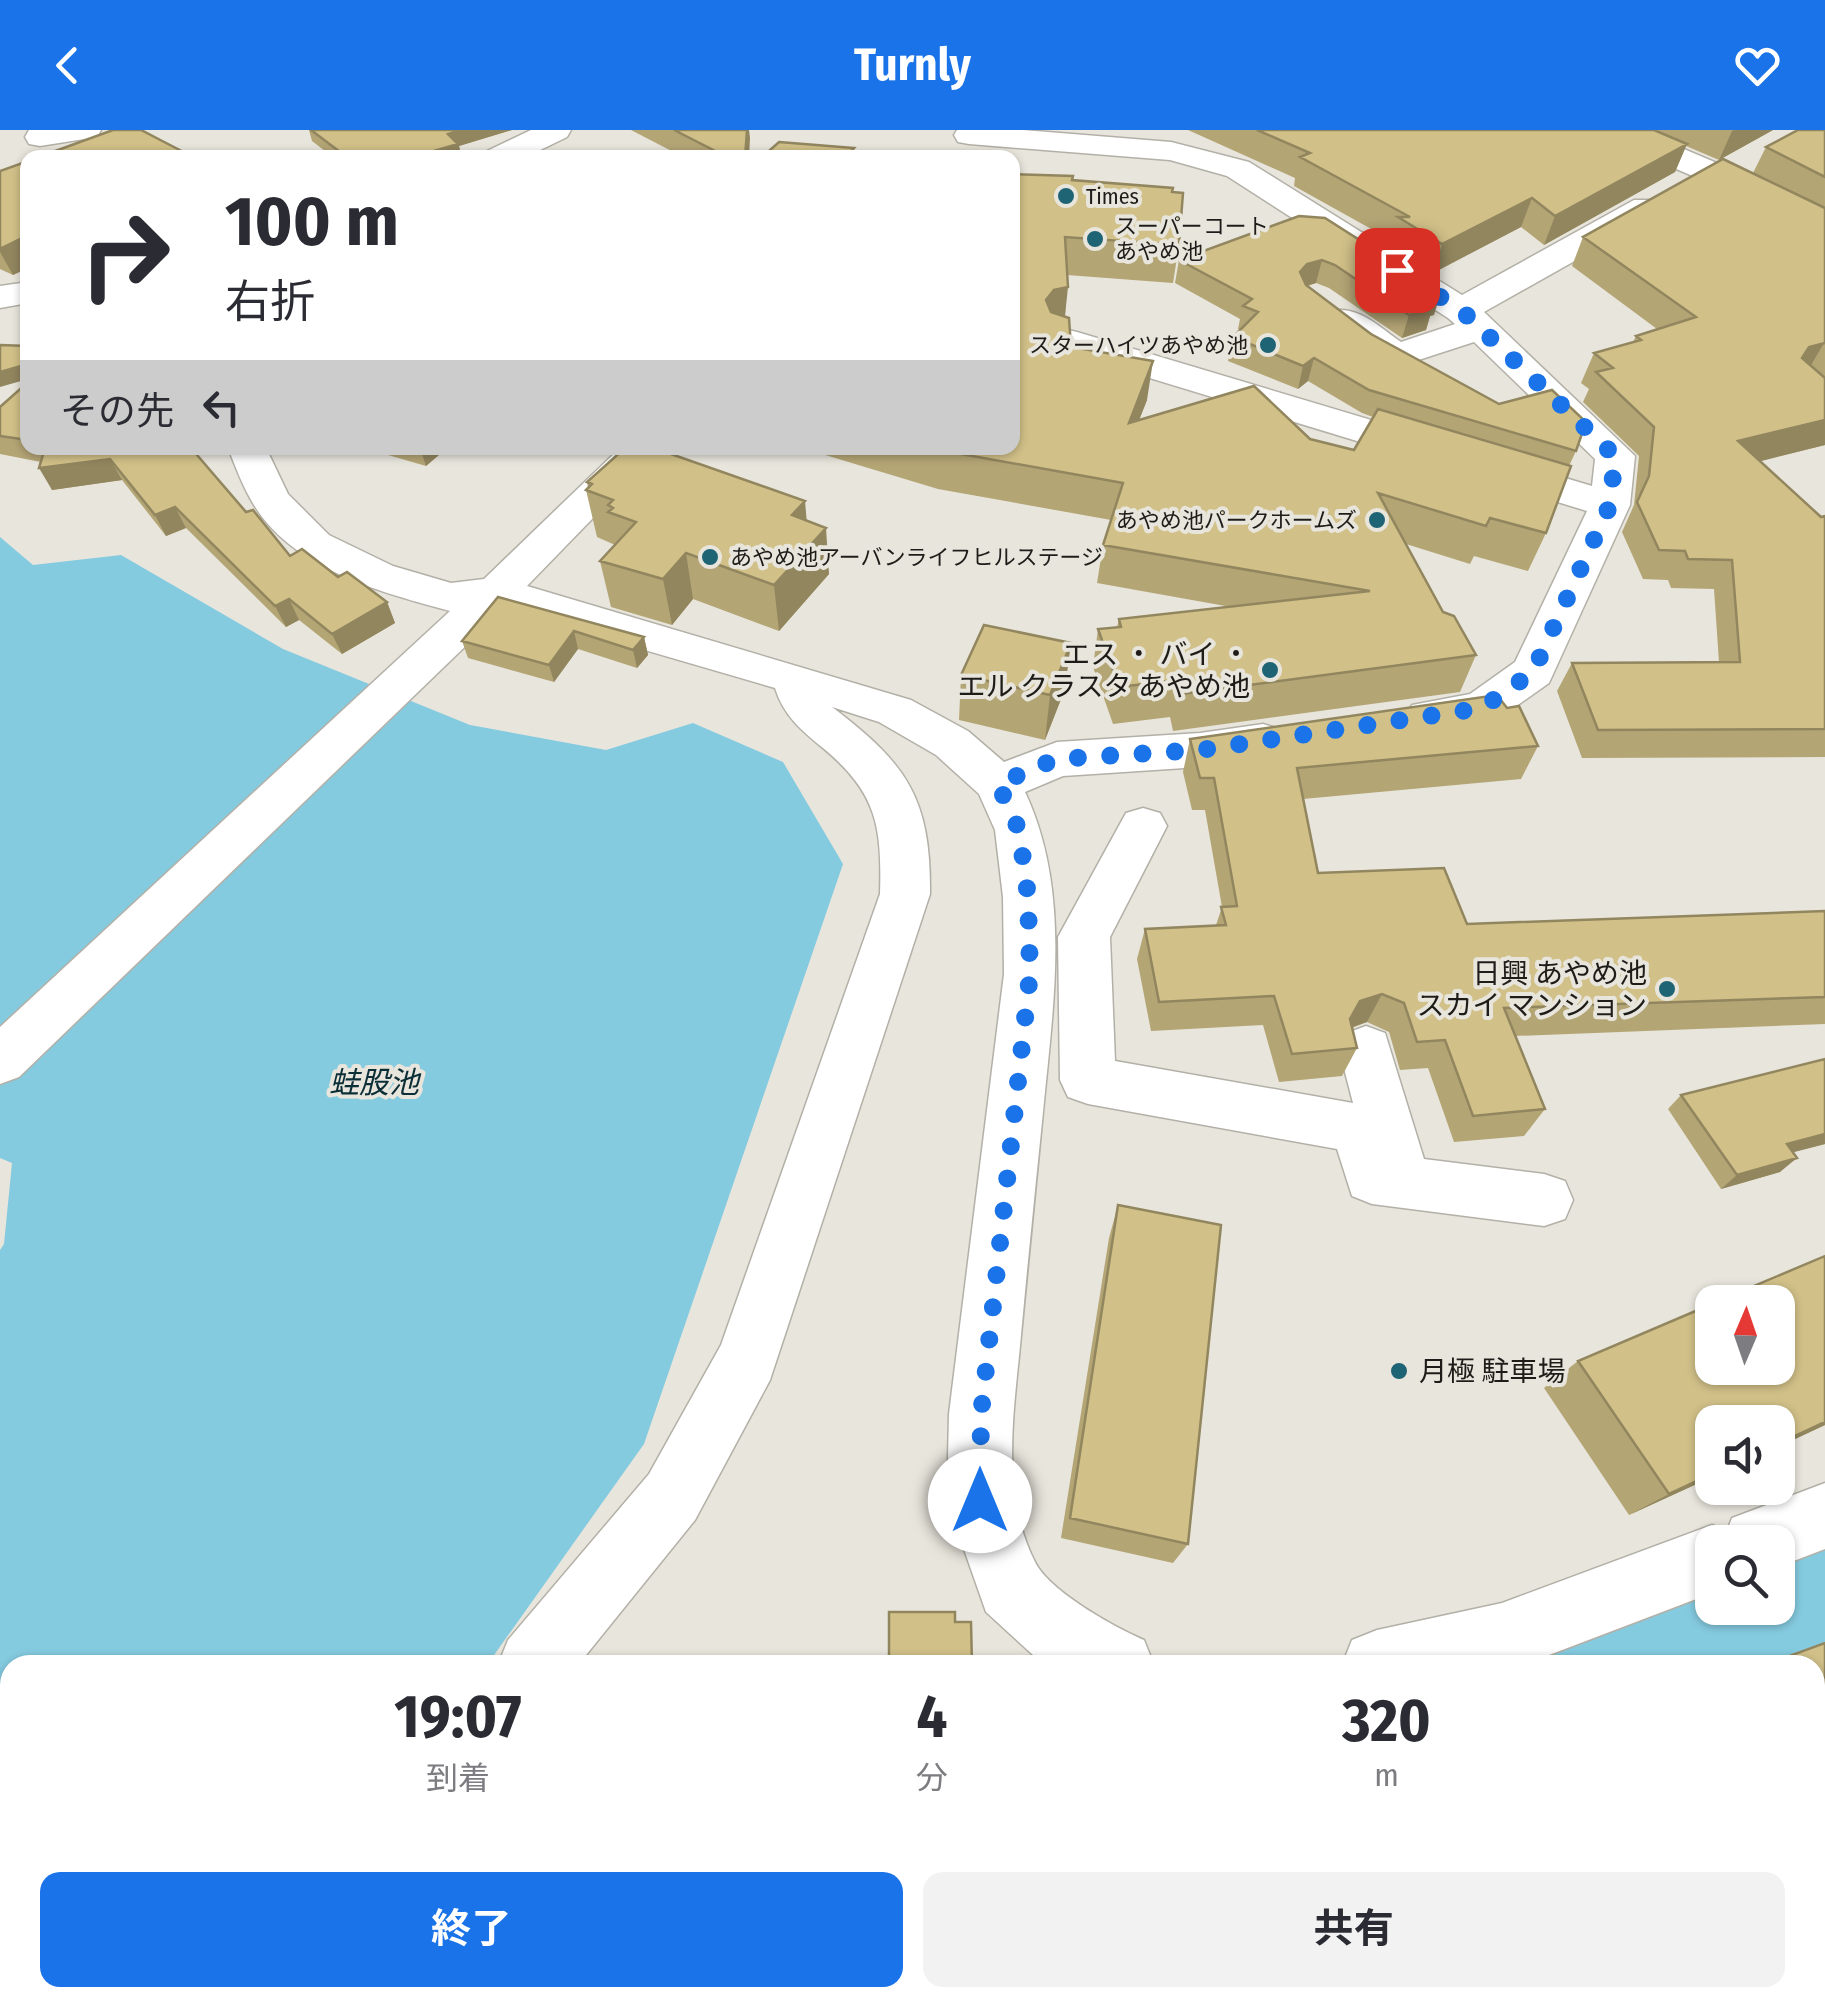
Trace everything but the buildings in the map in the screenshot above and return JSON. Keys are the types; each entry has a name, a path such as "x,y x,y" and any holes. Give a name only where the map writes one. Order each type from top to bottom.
{"street":[{"path":"40,141 86,130"},
{"path":"515,150 556,130"},
{"path":"1613,130 1714,174 1825,231"},
{"path":"961,141 1171,151 1238,169 1470,319 1615,456 1610,505 1533,672 1482,708 1388,722"},
{"path":"1315,298 1397,356 1470,319 1714,174 1754,158"},
{"path":"1064,340 1610,505"},
{"path":"250,455 270,498 314,544 378,576 450,597 496,592 795,678 895,711 952,742 998,784 1019,830 1028,896 1030,974 981,1414 980,1501 1010,1588 1074,1644 1098,1655"},
{"path":"0,1061 393,693 635,455"},
{"path":"541,1655 672,1497 748,1360 904,894 908,836 888,786 846,742 802,708 795,678"},
{"path":"998,784 1056,759 1200,750 1294,736"},
{"path":"1143,826 1084,936 1088,1080 1382,1143"},
{"path":"1366,1049 1382,1143 1372,1178 1544,1200"},
{"path":"1795,1527 1825,1516"},
{"path":"1423,1655 1502,1638 1695,1565"}],"water":[{"name":"蛙股池","path":"0,537 33,565 121,555 283,649 470,725 606,750 693,723 783,762 843,864 644,1444 494,1655 0,1655 0,1250 4,1244 12,1163 0,1158"}],"waterway":[{"path":"1631,1655 1825,1594"}],"place":[{"name":"Times","path":"1066,196"},
{"name":"スーパーコート あやめ池","path":"1095,239"},
{"name":"スターハイツあやめ池","path":"1268,345"},
{"name":"あやめ池パークホームズ","path":"1377,520"},
{"name":"あやめ池アーバンライフヒルステージ","path":"710,557"},
{"name":"エス ・ バイ ・ エル クラスタ あやめ池","path":"1270,670"},
{"name":"日興 あやめ池 スカイ マンション","path":"1667,989"},
{"name":"月極 駐車場","path":"1399,1371"}],"route":[{"path":"980,1501 981,1414 1030,974 1028,896 1019,830 998,784 1056,759 1200,750 1482,708 1533,672 1610,505 1615,456 1461,310 1397,270"}]}
